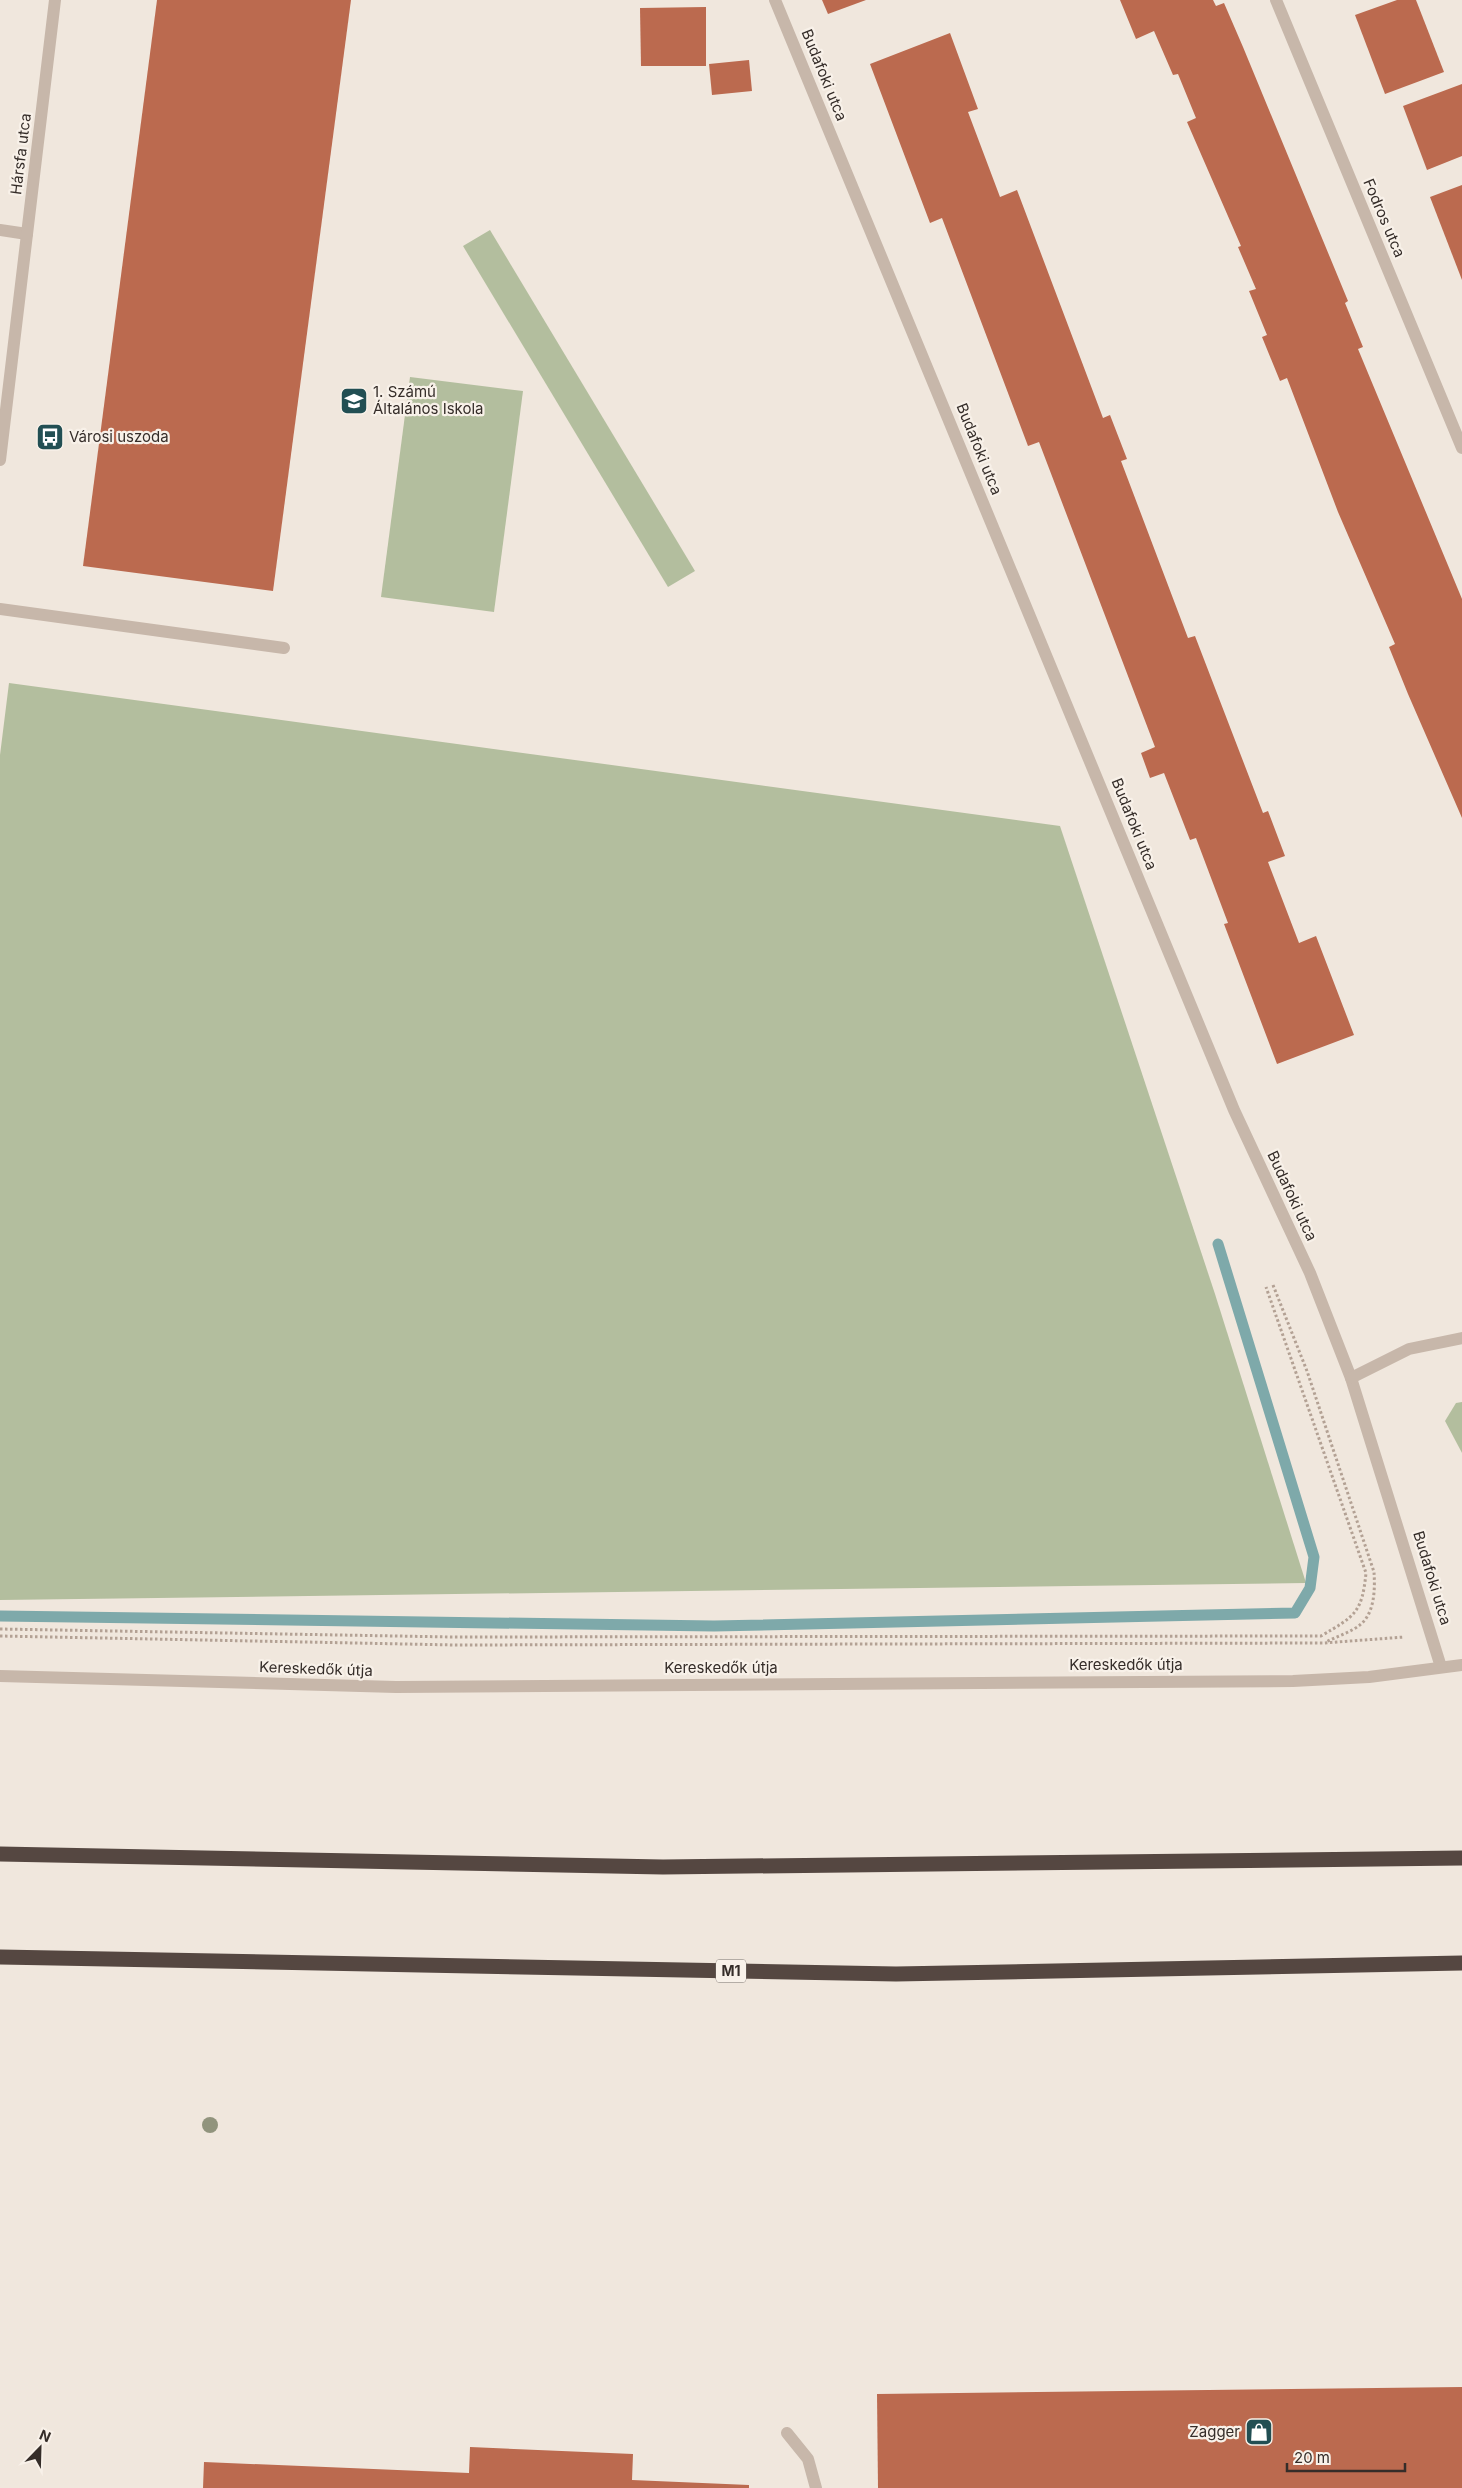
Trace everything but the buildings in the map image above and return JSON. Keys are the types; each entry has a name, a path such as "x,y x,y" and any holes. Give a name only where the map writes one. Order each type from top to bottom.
{"highway":[{"path":"0,1854 663,1867 1462,1858"},
{"name":"M1","path":"0,1957 896,1974 1462,1963"}],"street":[{"name":"Hársfa utca","path":"0,460 55,0"},
{"name":"Budafoki utca","path":"776,0 1234,1110 1310,1273 1352,1378 1441,1667"},
{"name":"Fodros utca","path":"1276,0 1462,448"},
{"path":"0,230 27,234"},
{"path":"0,609 284,648"},
{"path":"1352,1378 1408,1348 1462,1338"},
{"name":"Kereskedők útja","path":"0,1676 406,1687 1293,1681 1369,1677 1462,1665"},
{"path":"787,2433 808,2459 816,2488"}],"path":[{"path":"1274,1285 1306,1371 1374,1572 1375,1589 1372,1605 1362,1623 1324,1643"},
{"path":"0,1629 452,1637 1321,1636 1351,1619 1364,1600 1366,1573 1266,1287"},
{"path":"0,1636 456,1645 1324,1643 1432,1635"}],"green space":[{"path":"490,230 695,571 668,587 463,246"},
{"path":"410,377 523,391 494,612 381,597"},
{"path":"9,683 1060,826 1215,1294 1306,1583 0,1600 0,755"},
{"path":"1462,1402 1462,1453 1445,1421 1456,1403"}],"waterway":[{"path":"0,1616 714,1626 1295,1613 1310,1588 1314,1557 1218,1244"}],"place":[{"name":"1. Számú Általános Iskola","path":"354,401"},
{"name":"Városi uszoda","path":"50,437"},
{"name":"Zagger","path":"1259,2432"}]}
